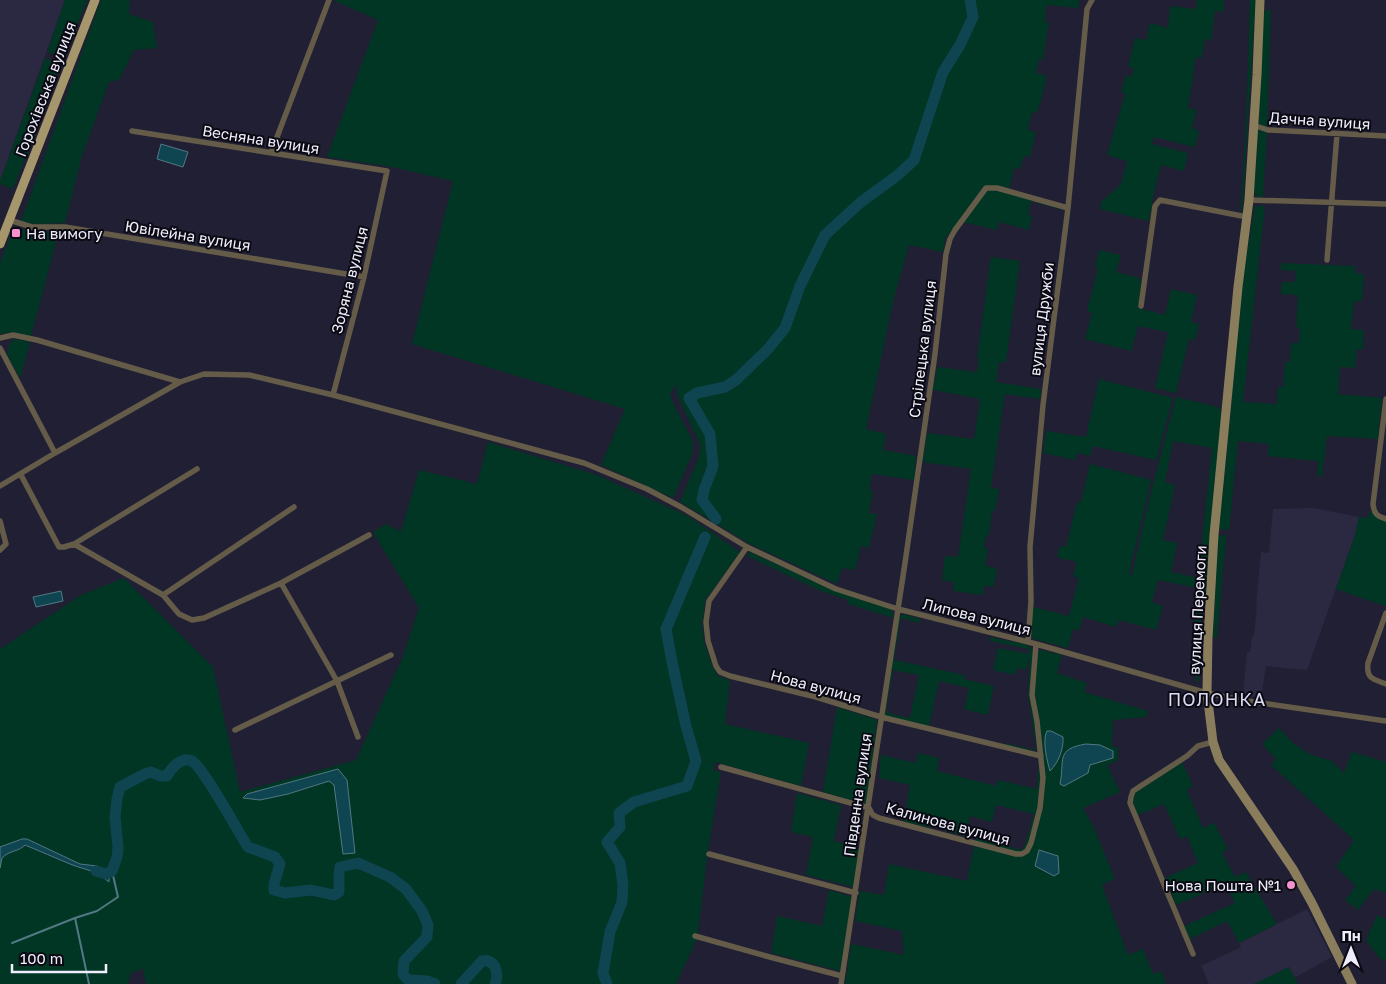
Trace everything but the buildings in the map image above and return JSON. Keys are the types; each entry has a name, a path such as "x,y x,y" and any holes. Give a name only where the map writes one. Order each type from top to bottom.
{"main road":[{"name":"Горохівська вулиця","path":"0,244 95,0"},
{"name":"вулиця Перемоги","path":"1260,0 1257,76 1247,217 1238,287 1214,535 1207,693 1213,742 1219,760 1294,869 1352,984"}],"street":[{"path":"271,153 329,0"},
{"name":"вулиця Дружби","path":"1028,642 1032,602 1030,547 1040,434 1068,208 1087,9 1092,0"},
{"name":"Дачна вулиця","path":"1253,125 1268,130 1386,136"},
{"name":"Весняна вулиця","path":"132,131 387,171"},
{"path":"1327,260 1337,134"},
{"name":"Зоряна вулиця","path":"333,395 364,276 387,171"},
{"name":"Стрілецька вулиця","path":"898,609 935,354 946,254 950,239 986,188 997,188 1068,208"},
{"path":"1141,306 1155,206 1160,200 1247,217"},
{"path":"1248,200 1386,204"},
{"name":"Ювілейна вулиця","path":"9,220 32,227 65,227 364,276"},
{"path":"0,338 14,336 37,340 180,382"},
{"path":"0,348 55,453"},
{"name":"Липова вулиця","path":"0,486 180,382 204,374 249,375 333,395 584,463 646,489 681,507 747,547 836,589 898,609 1036,644 1207,693 1241,700 1386,721"},
{"path":"1384,518 1377,516 1373,504 1386,399"},
{"path":"20,475 59,546 64,547 74,544 197,469"},
{"path":"163,595 294,507"},
{"path":"0,521 6,544 0,550"},
{"path":"74,544 163,595 180,614 192,620 204,618 281,583 369,535"},
{"name":"Нова вулиця","path":"747,547 710,601 706,622 711,649 716,666 720,672 816,697 881,717 1041,756"},
{"path":"281,583 337,681 358,737"},
{"name":"Південна вулиця","path":"841,984 898,609"},
{"path":"1386,613 1367,669 1373,679 1386,684"},
{"name":"Калинова вулиця","path":"721,767 869,808 873,815 879,818 903,825 1022,854 1027,851 1032,843 1040,808 1043,778 1032,694 1036,644"},
{"path":"235,730 391,655"},
{"path":"1193,954 1130,803 1133,791 1187,756 1198,746 1213,742"},
{"path":"709,854 856,893"},
{"path":"695,936 842,976"}],"shaded area":[{"path":"0,0 65,0 0,181"},
{"path":"65,0 87,0 64,58 47,52"},
{"path":"101,0 130,0 129,14 153,22 157,48 134,50 119,80 109,82 82,156 65,223 33,224 21,221"},
{"path":"333,0 1079,0 1078,8 1046,5 1045,22 1049,23 1043,60 1039,59 1036,73 1047,76 1040,105 1037,113 1032,112 1028,130 1036,132 1030,157 1024,156 1020,169 1014,168 1009,190 982,189 945,239 943,252 909,245 893,302 866,429 886,434 883,450 916,456 914,480 872,474 869,490 873,491 869,513 877,514 869,548 861,546 855,570 842,568 837,584 750,544 680,502 697,462 701,447 677,394 677,384 670,394 693,441 693,452 673,498 601,465 625,409 412,344 453,181 392,167 327,157 378,20"},
{"path":"1197,0 1224,0 1223,12 1215,11 1211,40 1205,39 1202,58 1196,57 1188,108 1197,110 1192,128 1199,131 1195,147 1154,137 1152,144 1188,153 1184,171 1161,165 1149,221 1100,209 1101,202 1121,184 1127,161 1107,155 1125,94 1121,92 1126,75 1132,76 1134,68 1128,67 1135,38 1146,40 1150,23 1168,28 1170,6 1196,9"},
{"path":"1250,0 1256,0 1242,212 1240,213 1246,121"},
{"path":"1266,10 1271,10 1267,128 1261,126 1258,121 1262,15"},
{"path":"45,58 62,64 13,189 0,184 0,181"},
{"path":"1256,130 1267,132 1263,197 1258,197 1253,191"},
{"path":"161,144 188,152 183,167 157,159"},
{"path":"991,189 1063,208 1063,210 1031,201 1028,215 1032,216 1029,230 999,222 997,230 962,222 984,192"},
{"path":"1255,206 1265,206 1243,402 1277,404 1278,387 1283,387 1285,362 1290,362 1291,343 1299,343 1300,328 1296,327 1298,295 1281,294 1282,282 1295,282 1296,271 1281,270 1281,263 1355,266 1355,273 1364,274 1362,301 1354,301 1351,329 1364,330 1363,350 1357,349 1355,368 1340,367 1338,394 1382,398 1378,439 1327,436 1322,476 1317,476 1318,461 1268,456 1269,444 1238,441 1229,530 1219,529 1241,288"},
{"path":"22,229 59,231 31,336 13,332 0,334 0,263 10,237 19,240"},
{"path":"1099,250 1121,255 1116,272 1139,278 1141,283 1138,308 1165,315 1171,289 1197,295 1191,322 1199,324 1195,340 1189,339 1176,393 1155,388 1168,332 1138,326 1131,351 1085,339 1092,313 1087,311 1098,268 1095,267"},
{"path":"991,257 1020,261 1006,362 999,362 996,382 1041,389 1040,399 1005,394 991,488 999,489 995,511 992,511 989,535 986,535 984,548 988,549 985,566 997,568 994,587 984,586 983,595 953,591 954,582 942,580 945,556 958,557 971,469 923,462 927,433 974,439 980,399 933,390 937,367 977,372 979,358 977,358"},
{"path":"14,339 30,342 20,378 7,355 9,345"},
{"path":"1099,379 1173,398 1156,460 1093,446 1090,456 1077,453 1075,460 1043,453 1046,431 1086,437"},
{"path":"1176,397 1218,407 1222,416 1206,601 1200,624 1200,634 1199,638 1197,638 1199,642 1199,679 1196,685 1195,611 1197,588 1158,580 1152,602 1163,606 1156,630 1119,620 1116,627 1083,617 1079,631 1073,629 1068,648 1031,638 1033,607 1069,616 1079,578 1073,576 1077,562 1057,557 1060,546 1066,547 1077,502 1081,502 1090,464 1151,480 1129,574 1132,575 1147,508","holes":["1173,441 1212,448 1198,578 1171,572 1177,543 1163,540 1175,485 1165,482"]},
{"path":"488,442 597,475 688,516 740,552 706,599 702,622 704,642 713,667 718,676 730,680 725,724 809,743 801,786 715,762 713,770 721,772 708,850 698,933 676,984 146,984 142,967 138,971 131,972 128,984 0,984 1,858 7,853 21,849 25,845 61,861 96,872 109,882 109,871 106,872 91,865 80,864 27,839 0,847 0,649 81,595 124,578 213,667 240,792 356,760 402,659 419,608 373,532 386,524 401,532 419,470 477,484"},
{"path":"1313,508 1359,517 1355,535 1307,670 1266,666 1261,698 1243,695 1247,652 1250,652 1252,636 1254,636 1261,552 1269,553 1273,509"},
{"path":"1370,511 1377,518 1386,521 1385,606 1336,589 1355,535 1359,517 1368,518"},
{"path":"1218,535 1226,536 1217,638 1213,638"},
{"path":"750,552 835,591 891,609 894,618 848,604 848,600 821,591 747,556"},
{"path":"61,591 63,601 36,607 33,597"},
{"path":"903,614 920,619 920,623 901,618 894,660 965,675 964,679 994,686 988,715 964,709 969,688 939,681 929,726 884,714 899,617","holes":["893,670 919,675 910,718 888,713 886,710"]},
{"path":"990,637 1024,644 1029,646 1033,652 1038,747 1035,750 1031,751 1005,745 1005,743 1034,750 1036,747 1028,695 1030,657 1026,670 1017,668 1015,675 993,670 998,648 1030,654 1028,649 990,641"},
{"path":"1041,650 1062,655 1057,673 1087,683 1084,692 1148,711 1146,717 1113,720 1112,746 1118,748 1118,760 1107,765 1120,792 1083,808 1094,828 1115,879 1102,885 1128,955 1143,949 1153,974 1162,971 1166,984 845,984 851,944 904,955 902,931 855,921 860,891 884,895 889,864 967,881 974,846 1016,856 1029,852 1045,778 1034,694 1037,653"},
{"path":"837,707 877,720 866,804 823,792"},
{"path":"1279,728 1293,743 1309,754 1332,761 1344,773 1352,752 1386,762 1386,893 1374,889 1358,910 1345,900 1356,886 1336,867 1354,840 1271,765 1276,759 1262,744"},
{"path":"1047,731 1063,737 1060,756 1050,771 1045,745"},
{"path":"1086,744 1100,745 1113,751 1113,758 1090,765 1088,773 1064,786 1060,784 1062,762 1065,753 1076,746"},
{"path":"918,753 939,758 937,771 996,786 998,780 1037,789 1039,760 1041,779 1039,804 1033,835 1026,849 1022,852 1016,852 975,841 976,838 1021,850 1024,848 1034,814 996,805 992,822 970,816 966,836 945,831 947,821 937,818 934,828 904,822 910,785 879,778 881,755 915,763"},
{"path":"1182,762 1193,786 1187,790 1203,828 1214,823 1228,849 1222,853 1235,877 1246,872 1277,924 1239,943 1227,921 1190,939 1184,926 1235,903 1225,884 1176,905 1165,878 1198,863 1187,836 1180,839 1164,804 1138,815 1133,802 1135,793"},
{"path":"338,769 347,780 355,853 343,854 334,785 329,781 288,794 260,800 243,798 247,794"},
{"path":"797,793 841,805 834,841 860,848 854,887 806,875 813,837 791,832"},
{"path":"27,839 80,864 97,866 106,872 110,871 109,882 94,872 25,845 2,858 0,868 0,847"},
{"path":"1039,850 1058,856 1059,873 1054,876 1035,866"},
{"path":"829,890 852,897 840,971 771,953 777,916 822,926"},
{"path":"1307,909 1332,957 1294,978 1289,967 1254,984 1209,984 1201,966 1241,947 1239,943"},
{"path":"1377,915 1386,919 1386,961 1379,958 1366,940"},
{"path":"1289,967 1298,984 1254,984"}],"waterway":[{"path":"716,519 702,500 713,466 710,434 689,398 697,393 725,387 736,380 768,349 785,328 800,286 825,235 861,202 898,175 914,160 943,72 960,45 973,17 970,0"},
{"path":"607,984 603,973 610,932 622,902 623,885 620,863 607,842 620,827 619,813 634,802 687,786 696,761 686,726 666,629 705,537"},
{"path":"96,871 106,874 112,871 117,857 115,817 120,787 151,772 160,776 167,776 174,766 181,761 192,761 212,787 248,847 275,857 280,864 274,890 285,893 311,890 334,895 339,892 340,867 358,863 390,877 406,889 422,911 428,925 427,937 404,961 403,974 408,980 427,981 435,984"},
{"path":"89,984 75,918 97,911 118,897 112,871"},
{"path":"12,943 75,918"},
{"path":"461,984 482,961 493,964 497,976 495,984"}],"place":[{"name":"На вимогу","path":"16,233"},
{"name":"Нова Пошта №1","path":"1291,885"}],"district":[{"name":"ПОЛОНКА","path":"1217,699"}]}
